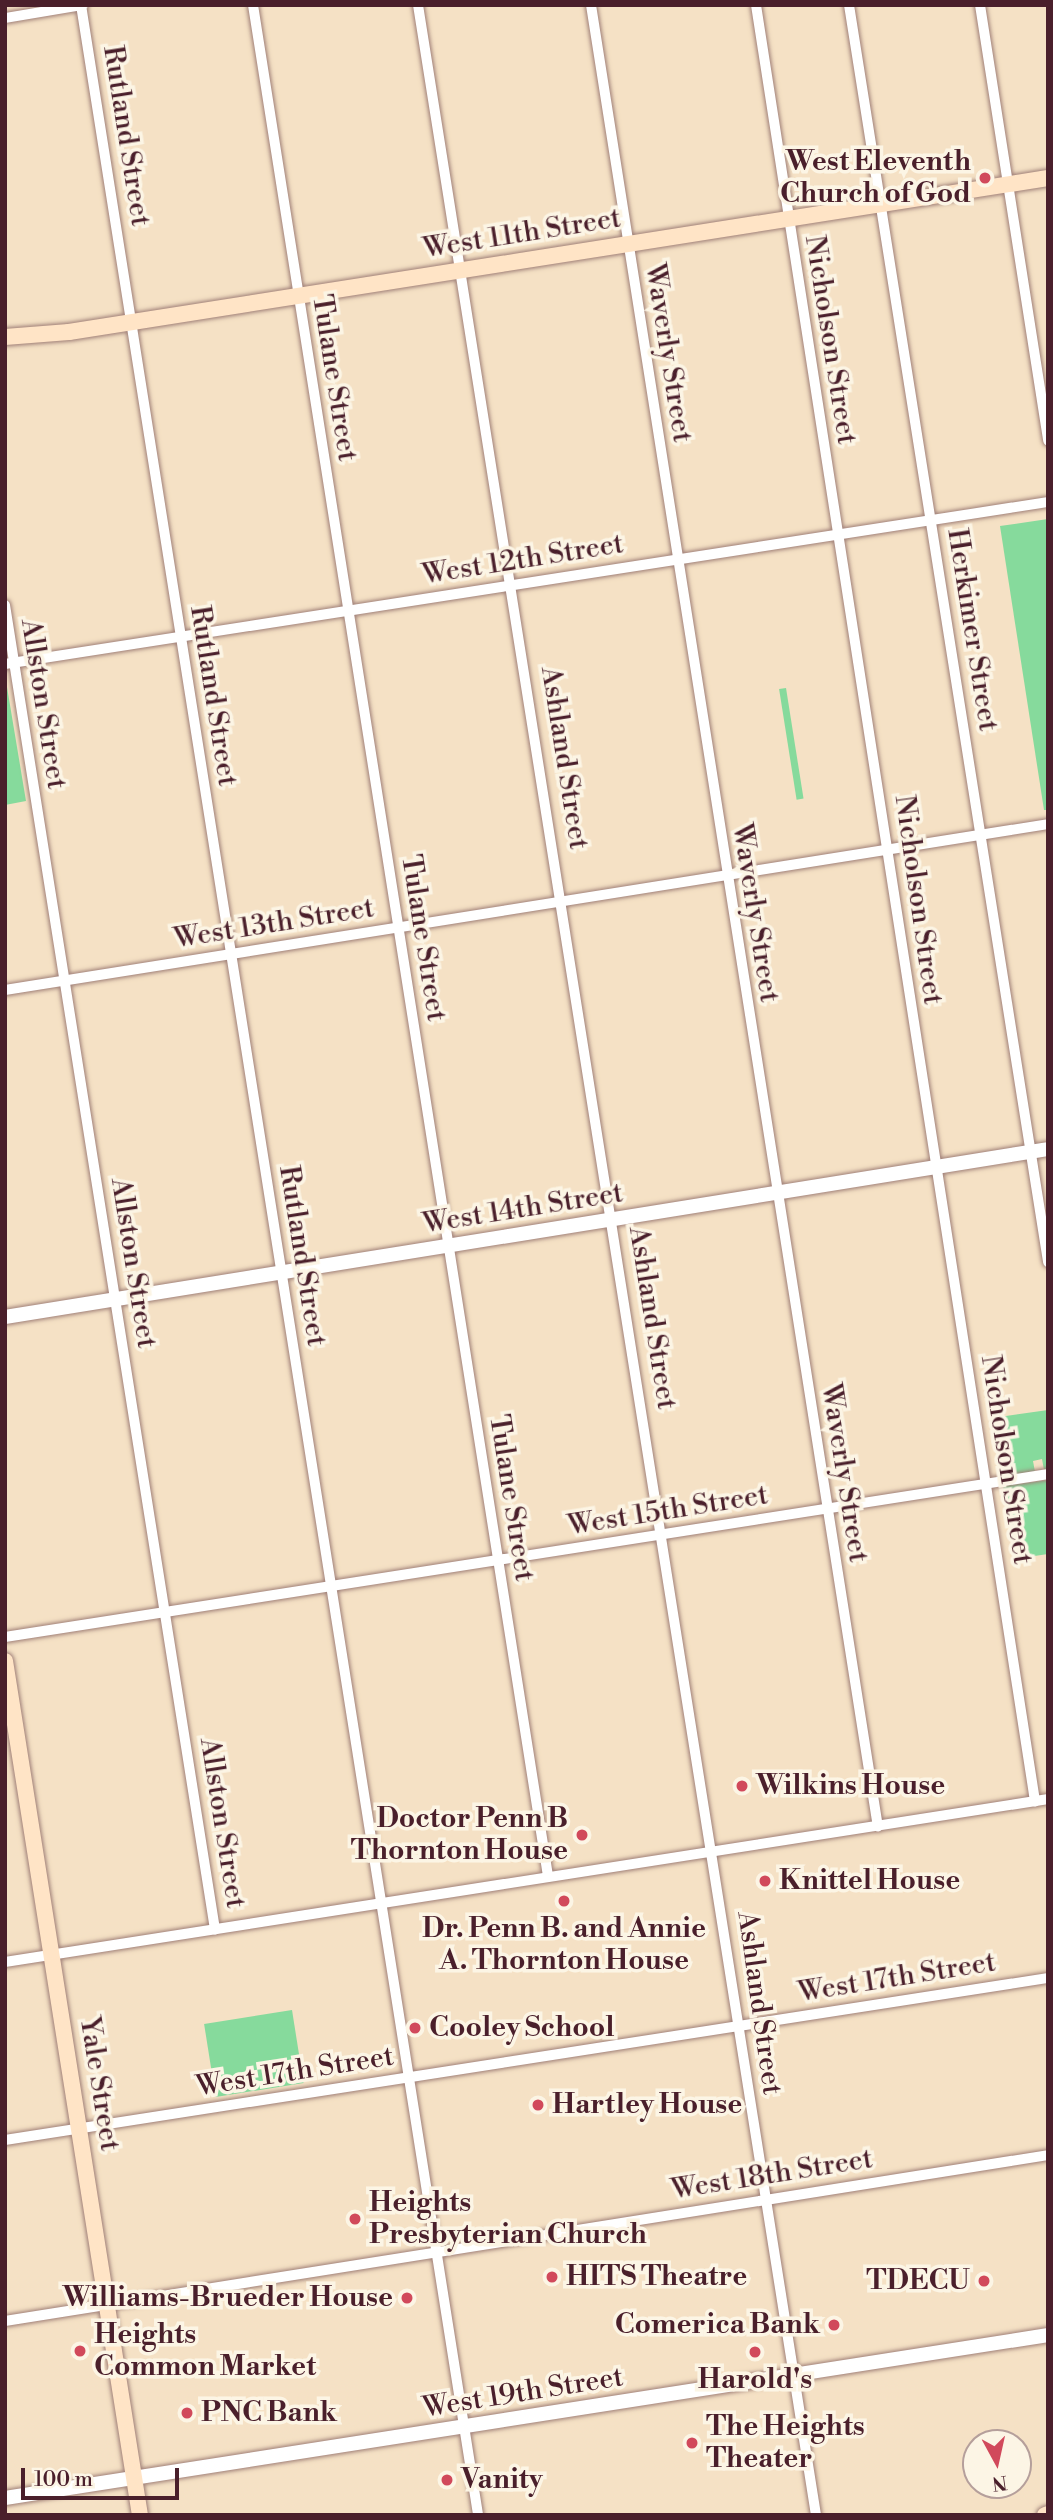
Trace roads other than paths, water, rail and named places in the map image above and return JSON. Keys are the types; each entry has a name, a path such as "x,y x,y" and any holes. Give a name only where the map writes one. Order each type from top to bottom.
{"main road":[{"name":"West 11th Street","path":"5,337 25,339 1048,178"},
{"path":"5,346 25,339"},
{"name":"Yale Street","path":"5,1661 140,2515"}],"street":[{"path":"5,18 82,5"},
{"name":"Rutland Street","path":"82,5 478,2515"},
{"name":"Tulane Street","path":"253,5 548,1877"},
{"name":"Ashland Street","path":"418,5 564,903 816,2515"},
{"name":"Waverly Street","path":"591,5 878,1827"},
{"name":"Nicholson Street","path":"756,5 836,535 890,851 1035,1801"},
{"name":"Herkimer Street","path":"849,5 1048,1262"},
{"path":"980,5 1048,441"},
{"name":"West 12th Street","path":"9,663 1048,502"},
{"name":"Allston Street","path":"5,605 9,663 65,980 215,1929"},
{"name":"West 13th Street","path":"5,990 1048,824"},
{"name":"West 14th Street","path":"5,1317 1048,1149"},
{"name":"West 15th Street","path":"5,1637 166,1614 1048,1474"},
{"path":"5,1962 1048,1799"},
{"name":"West 17th Street","path":"5,2140 1048,1978"},
{"name":"West 18th Street","path":"5,2321 1048,2155"},
{"name":"West 19th Street","path":"5,2498 794,2377 1048,2335"}],"place":[{"name":"West Eleventh Church of God","path":"985,178"},
{"name":"Wilkins House","path":"742,1786"},
{"name":"Doctor Penn B Thornton House","path":"582,1835"},
{"name":"Knittel House","path":"765,1881"},
{"name":"Dr. Penn B. and Annie A. Thornton House","path":"564,1901"},
{"name":"Cooley School","path":"415,2028"},
{"name":"Hartley House","path":"538,2105"},
{"name":"Heights Presbyterian Church","path":"355,2219"},
{"name":"HITS Theatre","path":"552,2277"},
{"name":"TDECU","path":"984,2281"},
{"name":"Williams-Brueder House","path":"407,2298"},
{"name":"Comerica Bank","path":"834,2325"},
{"name":"Heights Common Market","path":"80,2351"},
{"name":"Harold's","path":"755,2352"},
{"name":"PNC Bank","path":"187,2413"},
{"name":"The Heights Theater","path":"692,2443"},
{"name":"Vanity","path":"447,2480"}]}
